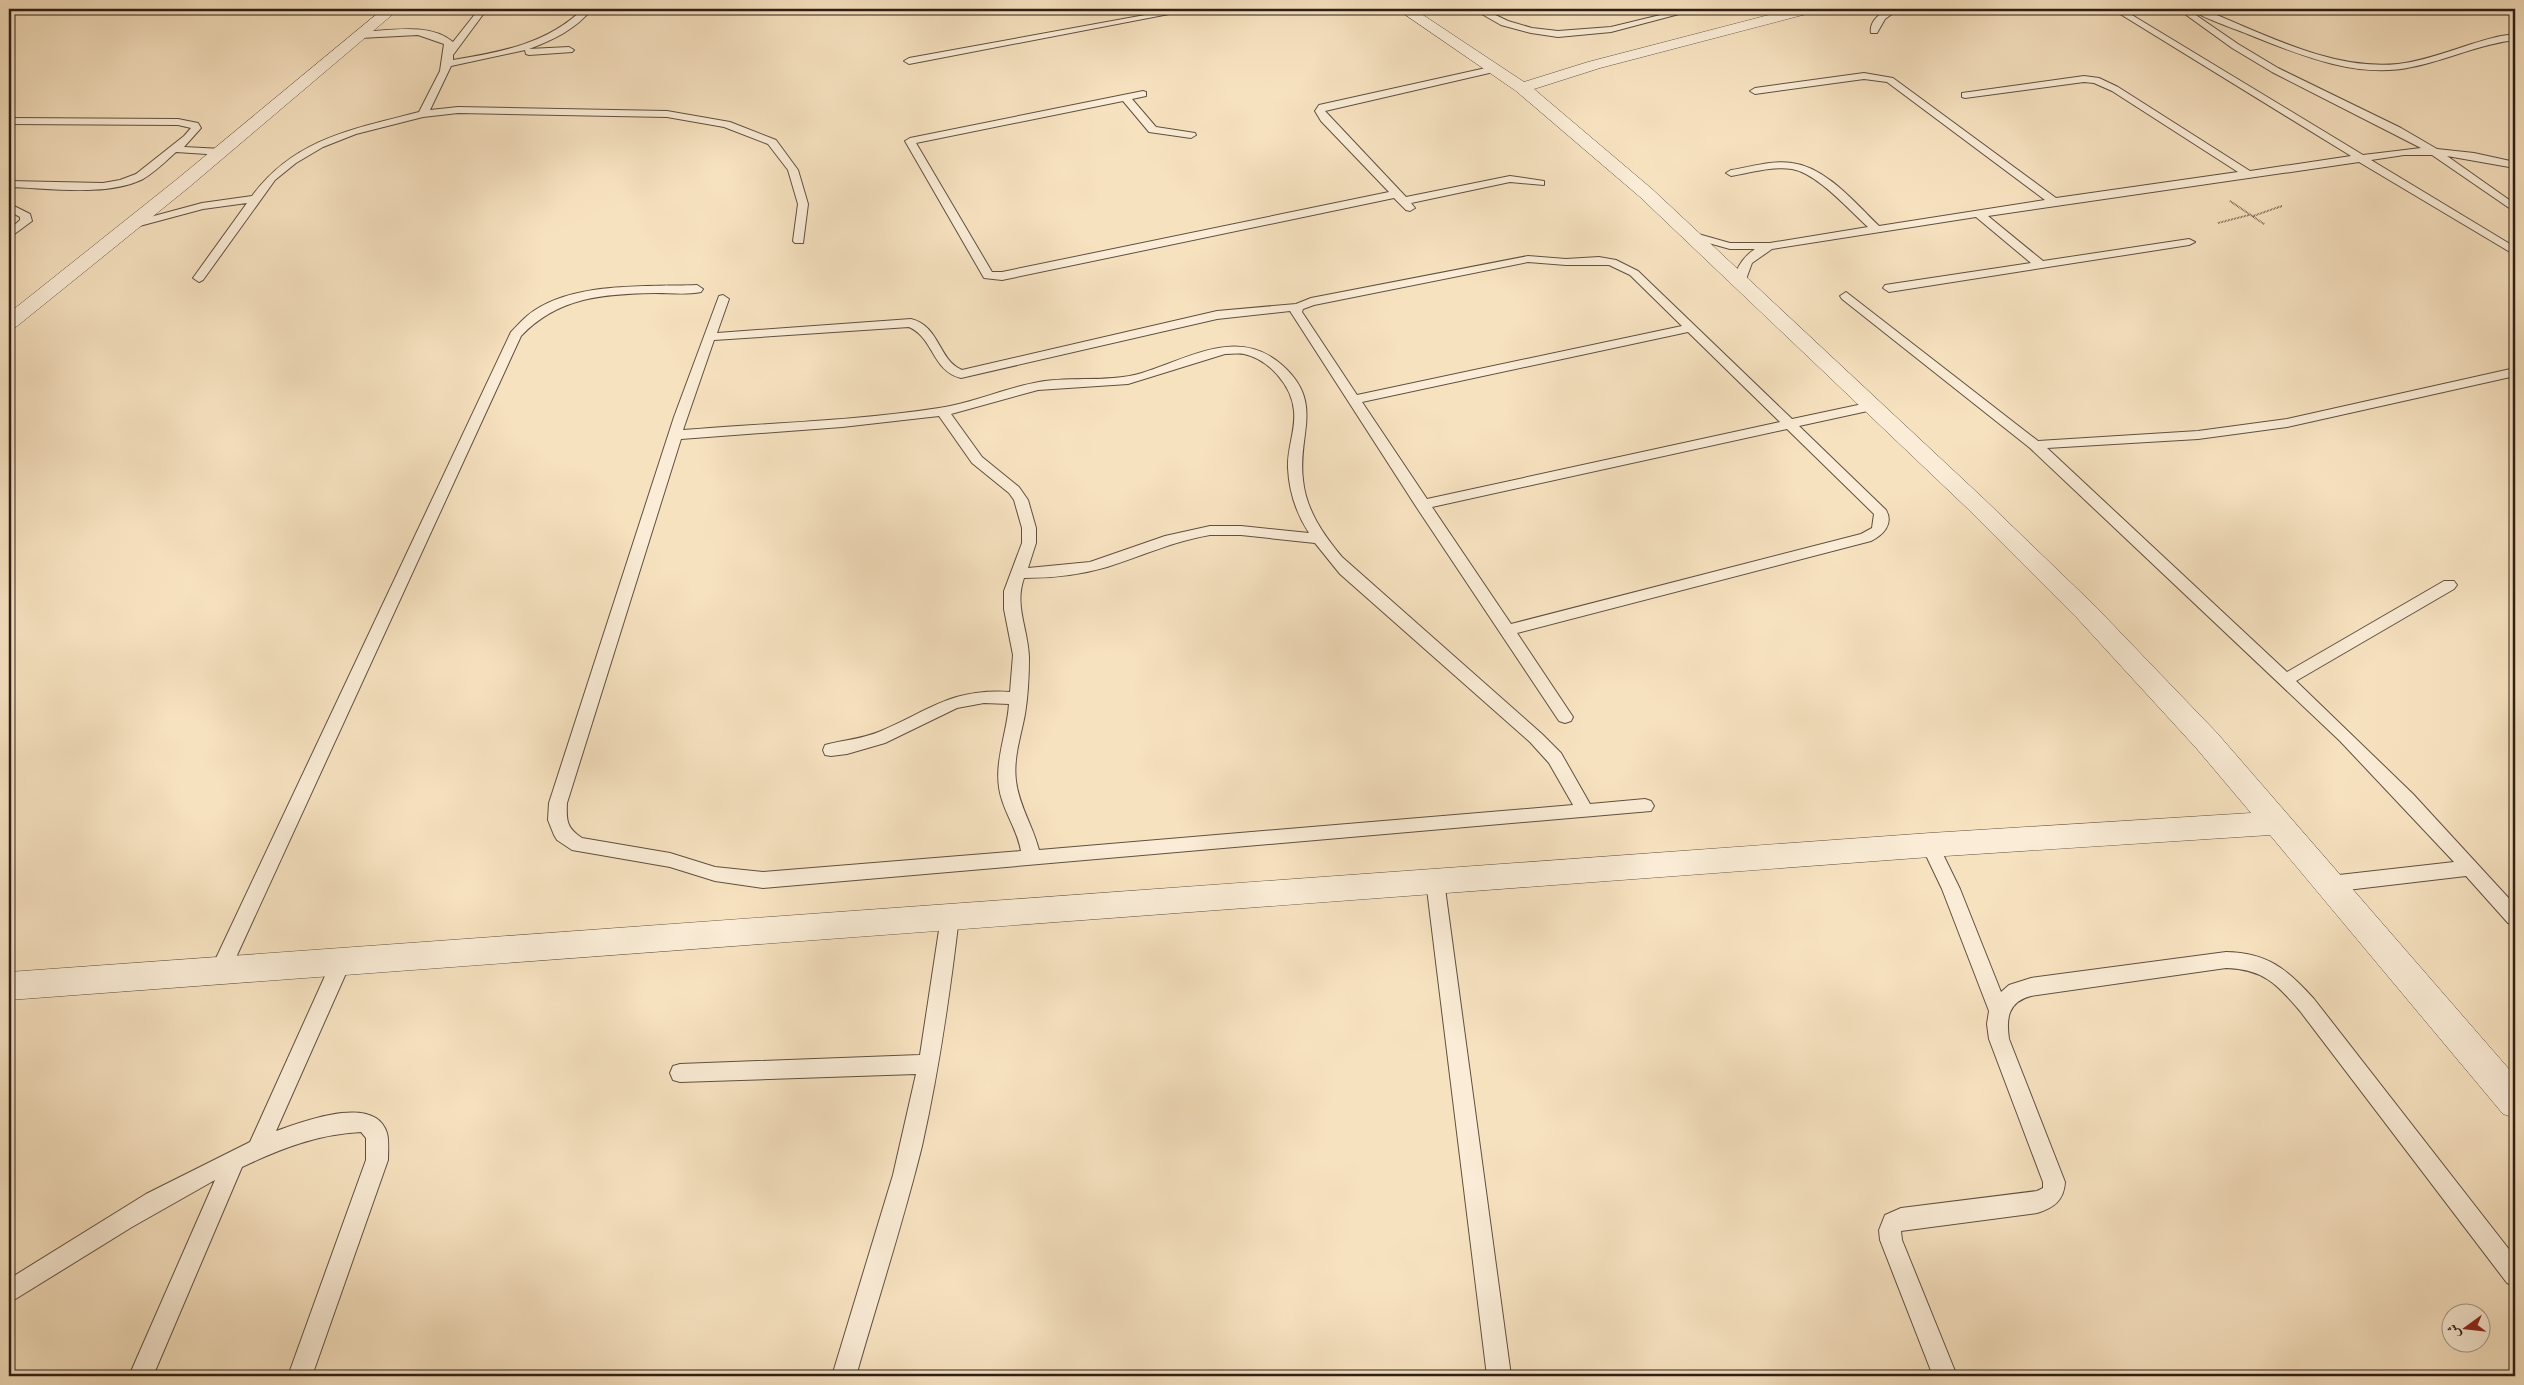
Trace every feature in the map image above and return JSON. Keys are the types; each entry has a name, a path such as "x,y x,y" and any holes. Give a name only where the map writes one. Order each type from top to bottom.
{"street":[{"path":"9,323 222,152 392,9"},
{"path":"1404,9 1495,68 1589,143 1691,235 2086,612 2207,741 2515,1102"},
{"path":"1522,88 1594,64 1809,9"},
{"path":"9,986 1435,881 2278,823"}],"lane":[{"path":"450,53 483,9"},
{"path":"504,54 545,40 575,24 588,9"},
{"path":"909,61 1192,9"},
{"path":"1477,9 1514,27 1535,32 1567,35 1605,31 1694,9"},
{"path":"1874,30 1876,22 1883,15 1895,9"},
{"path":"2116,9 2515,252"},
{"path":"2182,9 2235,46 2275,70 2397,130 2432,150 2515,209"},
{"path":"2195,9 2312,55 2340,63 2370,68 2396,68 2415,64 2515,37"},
{"path":"360,35 425,33 438,35 449,43 448,64 423,114"},
{"path":"448,64 504,54 569,50"},
{"path":"1403,201 1325,119 1320,111 1322,107 1394,93 1495,68"},
{"path":"1755,90 1864,76 1890,80 2054,202"},
{"path":"1966,95 2073,79 2096,80 2115,89 2248,174"},
{"path":"1143,94 910,141 988,276 1002,276 1403,201 1510,179 1540,183"},
{"path":"1125,97 1149,128 1156,132 1191,135"},
{"path":"199,278 271,178 292,161 319,146 352,132 423,114 493,110 667,114 726,124 772,142 793,170 803,204 799,241"},
{"path":"9,121 178,122 194,124 196,128 140,176 122,183 103,186 9,184"},
{"path":"1149,128 1183,124"},
{"path":"173,149 222,152"},
{"path":"1691,235 1730,246 1770,246 1978,213 2359,158 2432,150 2476,155 2515,165"},
{"path":"1731,173 1782,166 1801,167 1809,170 1875,228"},
{"path":"132,225 202,206 256,199"},
{"path":"9,235 26,221 26,216 12,208"},
{"path":"1978,213 2041,264"},
{"path":"1889,288 2189,242"},
{"path":"1739,282 1740,271 1747,261 1770,246"},
{"path":"709,337 911,323 927,331 946,367 961,374 1217,315 1298,307 1311,302 1528,259 1566,262 1599,260 1625,266 1634,273 1790,422 1881,514 1882,524 1878,533 1866,538 1506,630"},
{"path":"220,971 515,335 524,322 541,310 561,301 583,295 697,289"},
{"path":"1846,296 2035,445 2285,680 2400,792 2515,917"},
{"path":"723,299 676,435 558,803 557,820 562,835 578,845 670,860 722,876 763,880 1645,806"},
{"path":"1298,307 1296,312 1298,316 1422,505 1565,717"},
{"path":"1354,400 1691,328"},
{"path":"676,435 814,426 943,412 1030,388 1129,380 1152,374 1219,350 1238,349 1255,352 1278,368 1299,396 1303,422 1296,442 1294,462 1296,483 1300,501 1319,538 1345,570 1536,738 1555,758 1585,812"},
{"path":"2035,445 2198,435 2287,423 2515,372"},
{"path":"1422,505 1790,422 1872,406"},
{"path":"943,412 977,460 1014,490 1021,500 1029,528 1029,543 1012,590 1012,609 1022,655 1018,699 1007,758 1007,779 1010,800 1026,832 1032,858"},
{"path":"1017,573 1078,570 1172,539 1216,529 1239,529 1287,536 1319,538"},
{"path":"2285,680 2449,585"},
{"path":"830,750 873,741 893,733 935,709 963,700 991,696 1018,699"},
{"path":"1930,846 1951,888 1999,1011"},
{"path":"2330,884 2470,868"},
{"path":"1435,881 1499,1376"},
{"path":"844,1376 888,1232 911,1145 940,998 950,917"},
{"path":"1945,1376 1891,1240 1890,1230 1893,1223 1901,1219 2037,1202 2048,1199 2054,1191 2054,1182 1999,1039 1996,1024 1999,1011 2006,1000 2016,991 2046,984 2226,960 2247,960 2272,969 2307,1005 2515,1275"},
{"path":"258,1149 341,962"},
{"path":"680,1073 928,1064"},
{"path":"9,1292 152,1202 235,1159 308,1129 339,1122 365,1122 376,1134 377,1160 300,1376"},
{"path":"141,1376 235,1159"}],"path":[{"path":"2200,181 2264,224"},
{"path":"2218,223 2282,206"}]}
